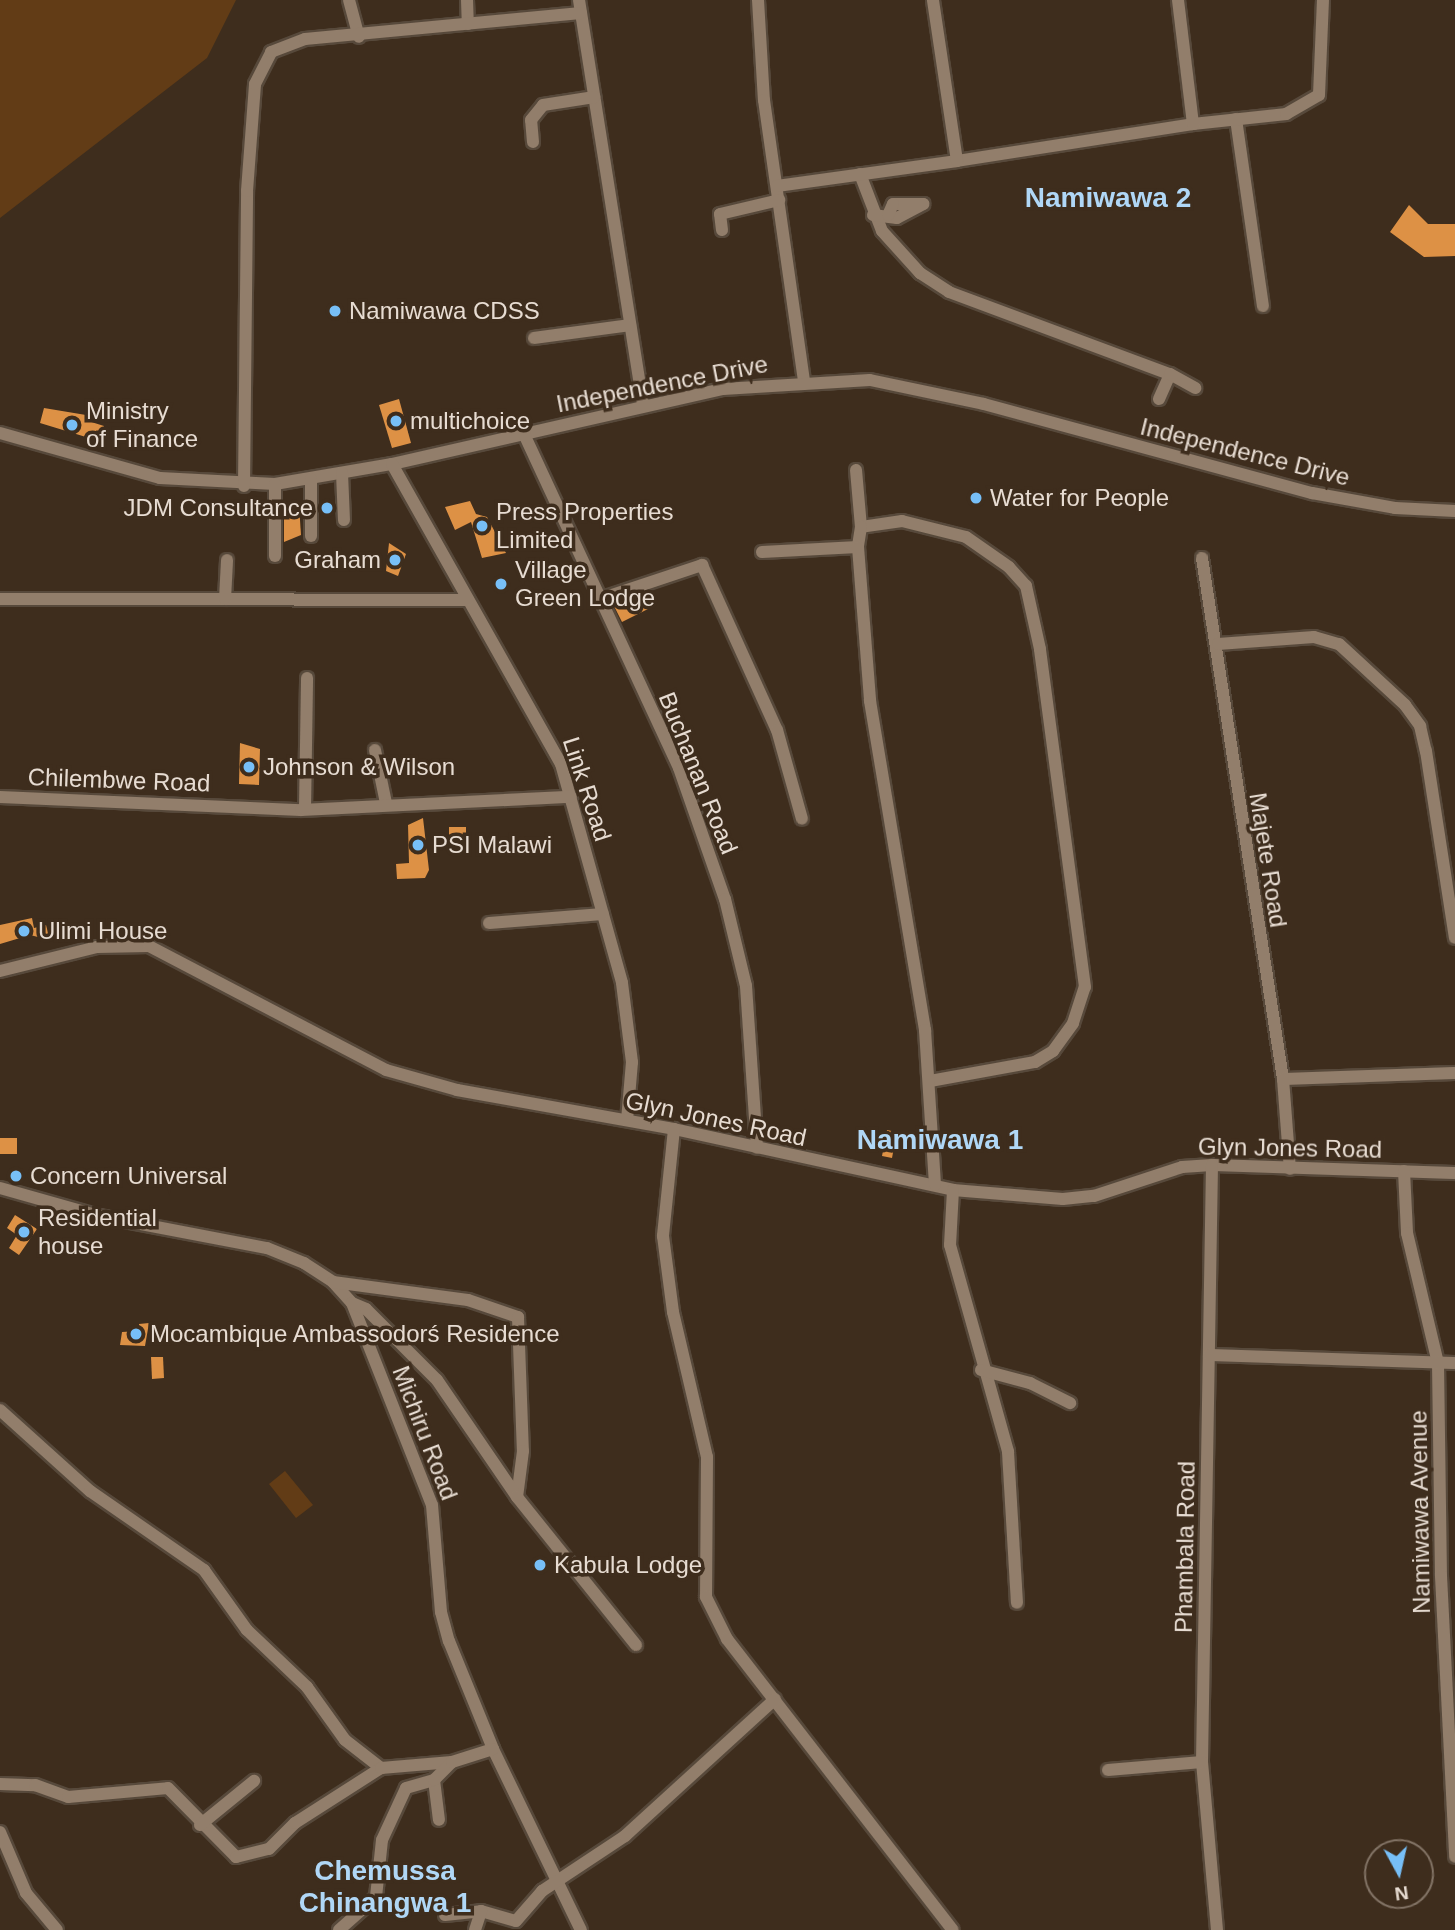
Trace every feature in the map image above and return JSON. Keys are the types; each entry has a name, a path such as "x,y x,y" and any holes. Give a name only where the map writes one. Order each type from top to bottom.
{"street":[{"path":"349,0 359,37"},
{"path":"467,0 468,24"},
{"path":"758,0 777,186 804,380"},
{"path":"933,0 957,161"},
{"path":"1178,0 1194,124"},
{"path":"777,186 1194,124 1286,114 1319,95 1322,0"},
{"path":"244,486 247,191 258,73 271,52 288,42 468,24 580,6 643,405"},
{"path":"533,142 531,120 543,105 594,97"},
{"path":"1236,119 1263,306"},
{"path":"860,174 873,215 920,273 949,292 1170,374 1195,388"},
{"path":"722,230 720,214 779,200"},
{"path":"873,215 888,215"},
{"path":"534,338 630,325"},
{"path":"1159,399 1170,374"},
{"name":"Independence Drive","path":"0,433 149,476 244,486 311,479 392,464 643,405 804,380 870,380 928,390 1279,486 1395,508 1455,511"},
{"name":"Buchanan Road","path":"524,434 678,768 742,956 757,1148"},
{"name":"Link Road","path":"392,464 544,730 571,797 603,914 629,1028 627,1120"},
{"path":"856,470 862,527 858,547 870,701 930,1081 934,1185"},
{"path":"342,473 344,520"},
{"path":"311,479 311,536"},
{"path":"275,484 275,556"},
{"path":"862,527 902,521 966,537 1009,567 1026,586 1040,649 1085,987 1073,1023 1053,1051 1035,1062 930,1081"},
{"path":"762,552 858,547"},
{"name":"Majete Road","path":"1202,558 1218,644 1283,1079 1290,1169"},
{"path":"225,599 227,560"},
{"path":"600,599 702,565 776,730 802,819"},
{"path":"0,599 468,600"},
{"path":"1218,644 1314,636 1339,644 1405,705 1420,726 1426,751 1452,893 1455,938"},
{"path":"305,809 307,678"},
{"path":"375,750 386,803"},
{"name":"Chilembwe Road","path":"0,797 305,809 386,803 571,797"},
{"path":"489,923 603,914"},
{"name":"Glyn Jones Road","path":"0,971 97,947 149,946 386,1070 457,1090 674,1129 953,1189 1063,1199 1094,1196 1182,1167 1212,1165 1455,1173"},
{"path":"1283,1079 1455,1073"},
{"path":"674,1129 663,1236 673,1312 707,1457 704,1589 727,1639 953,1930"},
{"name":"Phambala Road","path":"1212,1165 1202,1762 1217,1930"},
{"name":"Namiwawa Avenue","path":"1404,1171 1406,1233 1438,1363 1455,1857"},
{"name":"Michiru Road","path":"0,1188 99,1216 267,1248 333,1282 352,1303 432,1505 443,1624 493,1749 581,1930"},
{"path":"953,1189 950,1245 981,1370 1007,1452 1017,1603"},
{"path":"333,1282 468,1300 518,1317 523,1451 517,1497"},
{"path":"352,1303 366,1309 438,1380 517,1497 636,1645"},
{"path":"1209,1356 1455,1363"},
{"path":"981,1370 1030,1383 1070,1403"},
{"path":"0,1410 90,1491 204,1570 247,1630 307,1687 345,1740 381,1768"},
{"path":"445,1914 481,1911 516,1921 542,1891 560,1884 653,1812 775,1699"},
{"path":"0,1784 36,1785 68,1797 168,1788 200,1825 236,1857 258,1853 381,1768 452,1762 493,1749"},
{"path":"339,1930 354,1924 376,1897 382,1840 407,1788 434,1780 452,1762"},
{"path":"1108,1770 1202,1762"},
{"path":"434,1780 439,1821"},
{"path":"200,1825 254,1781"},
{"path":"0,1832 26,1893 57,1930"},
{"path":"475,1930 481,1911"}],"shaded area":[{"path":"0,0 236,0 207,58 0,218"},
{"path":"285,1471 313,1505 296,1518 269,1484"}],"building":[{"path":"1409,205 1428,224 1455,224 1455,256 1424,257 1390,232"},
{"name":"multichoice","path":"399,399 411,443 392,448 379,405"},
{"name":"Ministry of Finance","path":"44,408 86,415 85,420 104,426 99,441 40,423"},
{"name":"Press Properties Limited","path":"470,501 476,514 487,517 506,553 482,558 471,522 455,530 445,507"},
{"path":"299,505 301,535 284,542 284,508"},
{"name":"Graham","path":"389,543 406,554 398,576 386,571"},
{"path":"641,595 648,609 622,622 613,604"},
{"name":"Johnson & Wilson","path":"240,743 260,749 259,785 239,784"},
{"name":"PSI Malawi","path":"423,818 429,870 425,878 397,879 396,864 409,863 408,825"},
{"path":"449,827 466,827 466,847 449,847"},
{"name":"Ulimi House","path":"32,918 34,928 46,925 50,940 30,935 0,944 0,925"},
{"path":"887,1130 897,1132 892,1158 882,1156"},
{"path":"0,1138 17,1138 17,1154 0,1154"},
{"name":"Residential house","path":"15,1215 37,1229 19,1255 9,1248 17,1235 7,1228"},
{"name":"Mocambique Ambassodorś Residence","path":"149,1323 145,1346 120,1345 122,1332 139,1331 139,1324"},
{"name":"Mocambique Ambassodorś Residence","path":"151,1357 163,1357 164,1378 152,1379"}],"place":[{"name":"Namiwawa CDSS","path":"335,311"},
{"name":"multichoice","path":"396,421"},
{"name":"Ministry of Finance","path":"72,425"},
{"name":"Water for People","path":"976,498"},
{"name":"JDM Consultance","path":"327,508"},
{"name":"Press Properties Limited","path":"482,526"},
{"name":"Graham","path":"395,560"},
{"name":"Village Green Lodge","path":"501,584"},
{"name":"Johnson & Wilson","path":"249,767"},
{"name":"PSI Malawi","path":"418,845"},
{"name":"Ulimi House","path":"24,931"},
{"name":"Concern Universal","path":"16,1176"},
{"name":"Residential house","path":"24,1232"},
{"name":"Mocambique Ambassodorś Residence","path":"136,1334"},
{"name":"Kabula Lodge","path":"540,1565"}],"district":[{"name":"Namiwawa 2","path":"1108,198"},
{"name":"Namiwawa 1","path":"940,1140"},
{"name":"Chemussa Chinangwa 1","path":"385,1887"}]}
